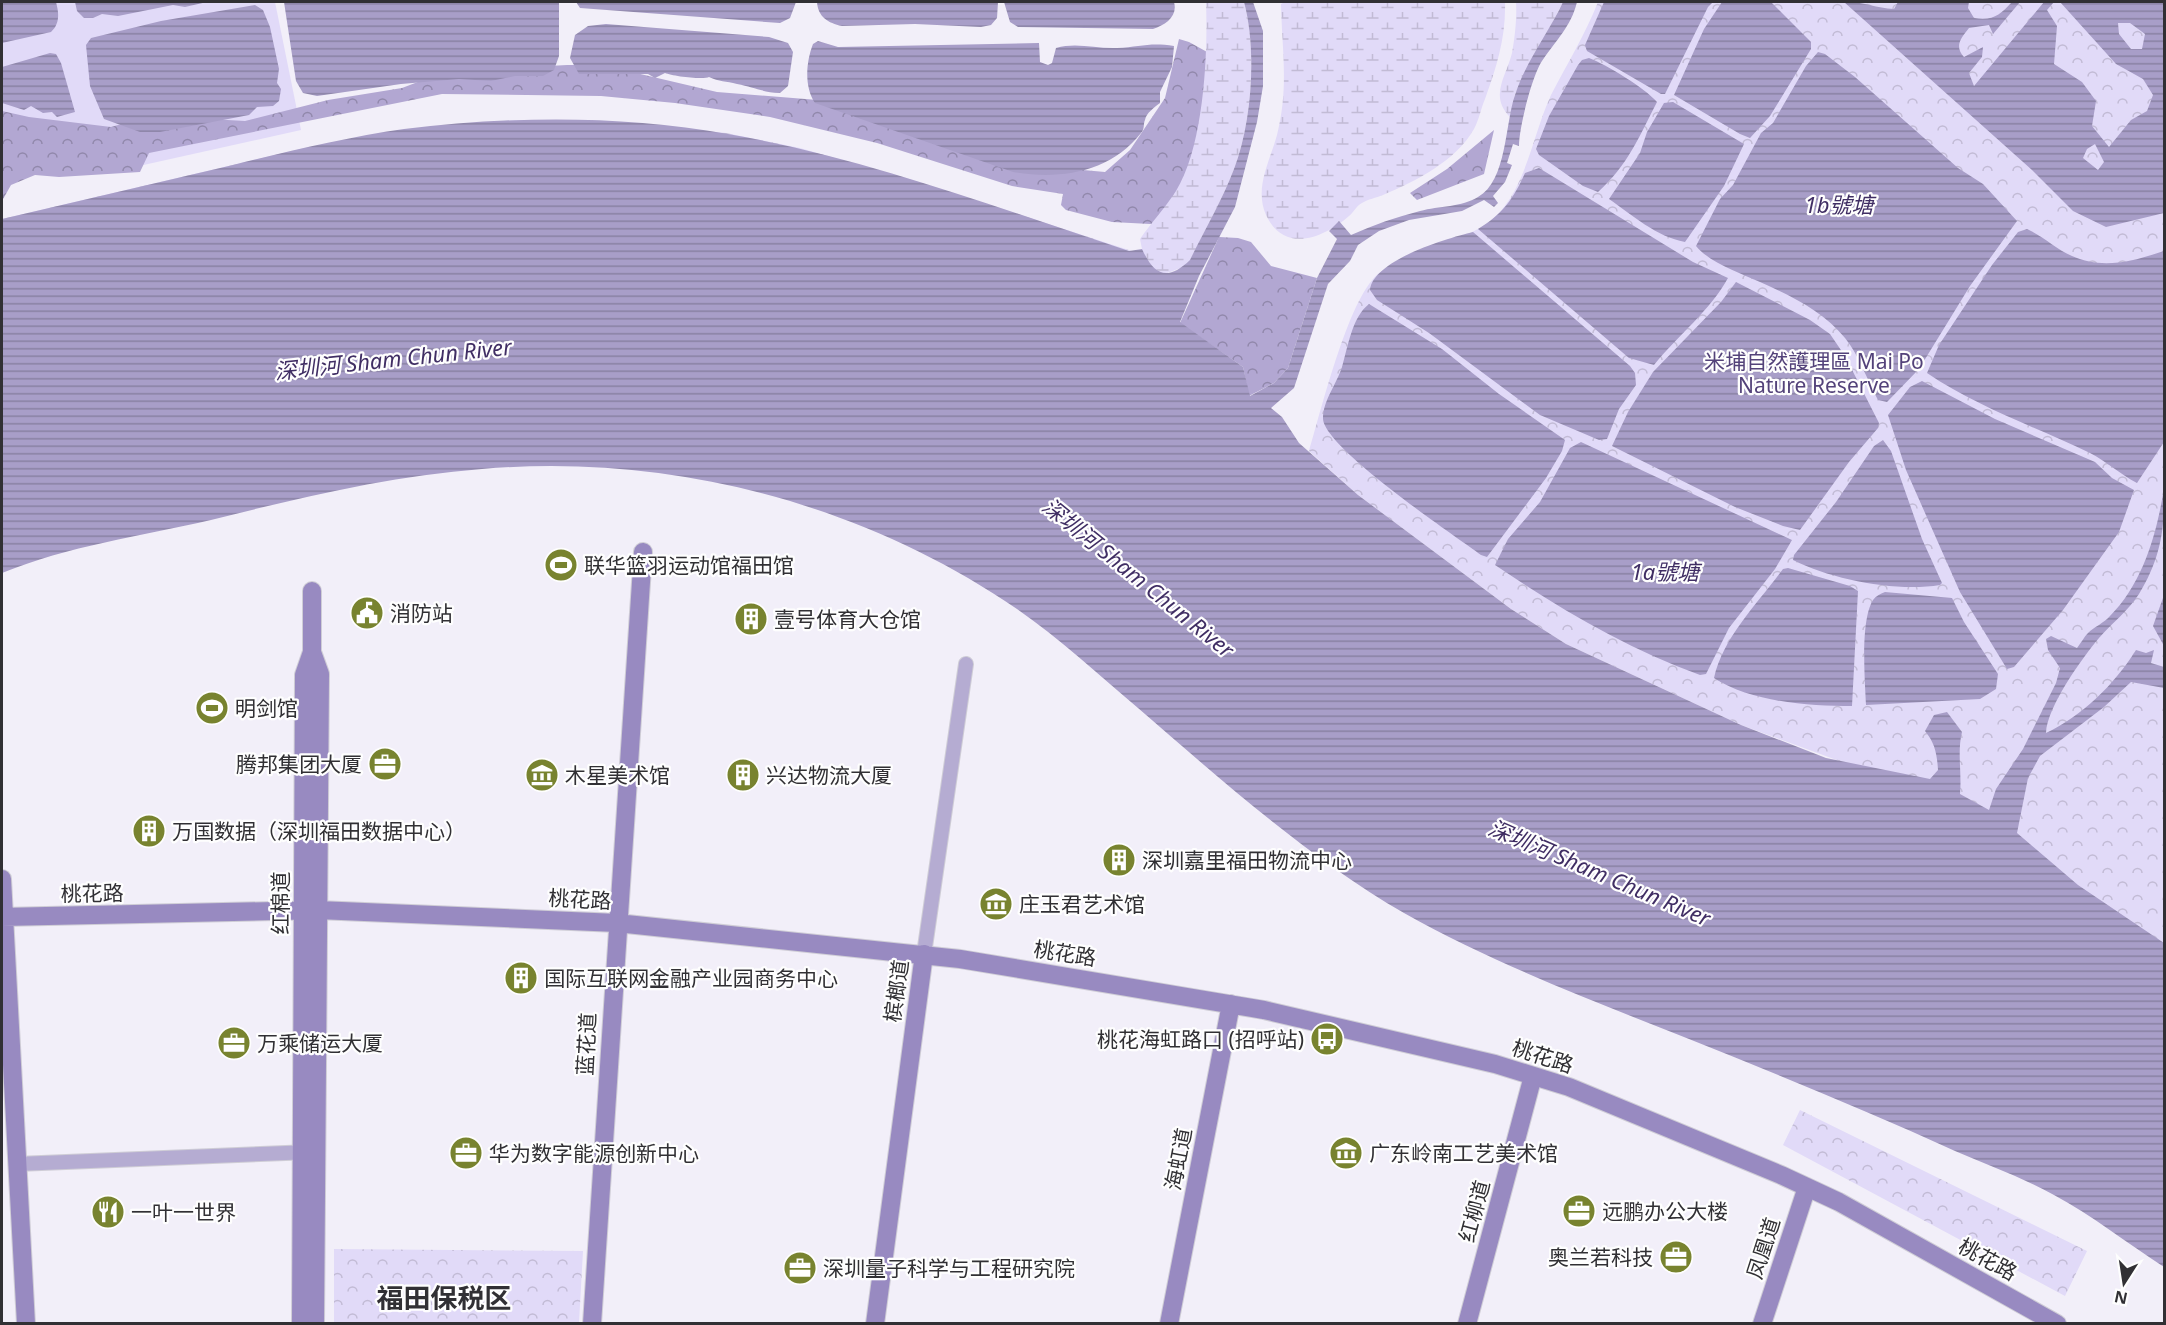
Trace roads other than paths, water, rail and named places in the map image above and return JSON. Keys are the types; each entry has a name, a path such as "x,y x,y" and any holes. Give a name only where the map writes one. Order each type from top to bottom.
{"main road":[{"name":"蓝花道","path":"592,1323 643,552"},
{"name":"红棉道","path":"312,591 312,652 304,675 310,910 309,1152 315,1323"},
{"path":"2,879 26,1323"},
{"name":"桃花路","path":"3,917 310,910 617,923 924,954 1231,1004 1495,1064 1569,1087 1807,1187 2057,1323"},
{"name":"槟榔道","path":"875,1323 924,954"},
{"name":"海虹道","path":"1169,1323 1231,1004"},
{"name":"红柳道","path":"1467,1323 1533,1076"},
{"name":"红棉道","path":"301,1323 309,1152"},
{"name":"凤凰道","path":"1762,1323 1807,1187"}],"street":[{"name":"槟榔道","path":"924,954 966,664"},
{"path":"17,1164 309,1152"}],"water":[{"path":"2,2 56,2 58,14 56,25 51,32 2,43"},
{"path":"75,2 207,2 185,7 173,5 118,16 102,14 93,18 84,18 77,11"},
{"path":"284,2 559,2 559,56 554,70 543,76 515,76 491,81 459,79 401,84 317,96 303,93 296,81"},
{"path":"576,2 796,2 790,18 780,23 580,8"},
{"path":"817,2 998,2 997,18 991,25 981,27 915,24 842,26 825,18 819,12"},
{"path":"1004,2 1174,2 1175,7 1170,19 1153,29 1018,27 1010,22"},
{"name":"深圳河 Sham Chun River","path":"1244,2 1253,2 1263,31 1263,86 1257,122 1235,207 1199,276 1180,322 1243,367 1250,396 1274,383 1288,368 1317,278 1337,239 1329,231 1339,221 1351,235 1411,213 1465,203 1488,189 1500,165 1515,95 1525,71 1563,2 1577,2 1567,26 1542,61 1534,78 1519,146 1513,144 1507,163 1512,165 1505,182 1493,196 1498,203 1494,207 1484,200 1462,211 1409,220 1379,231 1358,245 1350,261 1328,284 1294,388 1271,408 1282,417 1299,443 1358,495 1511,609 1566,644 1741,725 1826,758 1930,779 1938,770 1938,764 1933,744 1925,731 1934,715 1947,712 1962,732 1960,794 1989,810 1996,789 2023,749 2056,683 2060,668 2048,650 2046,639 2051,636 2077,648 2088,633 2108,618 2122,603 2147,557 2164,488 2164,516 2160,542 2146,581 2135,600 2099,638 2075,670 2052,710 2046,733 2072,718 2096,698 2118,675 2136,650 2146,653 2154,650 2151,663 2164,667 2164,688 2131,682 2104,707 2040,756 2028,778 2017,833 2078,885 2164,943 2164,1267 2082,1211 2030,1183 1823,1094 1545,981 1473,949 1404,913 1334,868 1266,817 1079,657 1017,609 957,572 894,540 829,514 762,493 693,478 623,469 553,466 482,469 379,482 311,496 105,542 2,573 2,219 383,132 485,122 607,121 648,123 728,134 830,156 931,185 1129,251 1142,249 1156,270 1168,273 1182,267 1190,260 1224,193 1240,150 1251,86 1250,42"},
{"path":"1604,2 1713,2 1708,7 1665,94 1661,94 1587,51 1585,45"},
{"path":"1722,2 1771,2 1811,42 1811,49 1770,116 1750,138 1674,95 1704,29"},
{"path":"1844,2 1894,9 1898,2 1969,2 1968,8 1974,18 1986,19 1996,16 2012,2 2020,2 1993,34 1989,25 1969,28 1961,39 1959,49 1964,57 1983,47 1982,57 1969,73 1974,86 2044,2 2054,2 2047,10 2057,26 2054,64 2082,82 2096,101 2092,126 2109,147 2131,120 2147,111 2153,95 2143,79 2116,64 2060,2 2164,2 2164,213 2106,227 2073,211 2032,170","holes":["2118,23 2130,23 2145,34 2142,49 2131,49 2119,34","2095,144 2104,162 2098,170 2083,158 2087,149"]},
{"path":"255,5 263,10 270,27 279,69 277,83 281,89 279,101 273,106 257,107 249,115 160,132 140,132 104,119 90,86 86,45 91,38 161,21"},
{"path":"606,24 769,37 788,43 793,52 788,86 780,93 709,77 687,77 665,73 655,78 648,74 579,74 570,58 575,35 588,26"},
{"path":"818,41 838,47 1039,43 1040,62 1048,65 1052,63 1056,48 1064,46 1109,48 1174,46 1172,67 1160,92 1160,103 1147,115 1142,131 1128,146 1099,165 1066,174 1048,175 1013,172 815,103 809,90 807,74 813,44"},
{"name":"1b號塘","path":"1818,52 1825,54 1855,77 1958,168 1983,184 2017,221 1970,286 1919,369 1887,402 1878,400 1850,345 1827,320 1795,299 1709,258 1696,246 1720,199 1733,185 1761,133 1773,123 1806,66"},
{"path":"50,53 56,54 61,63 75,112 57,117 52,112 43,113 31,106 24,110 2,103 2,67"},
{"path":"1589,58 1625,77 1657,102 1625,161 1598,192 1583,186 1539,155 1536,149 1549,116 1578,65 1582,60"},
{"path":"1673,102 1744,144 1724,186 1685,242 1655,230 1609,199 1640,153 1647,132 1664,103"},
{"path":"1539,168 1693,262 1728,278 1703,312 1654,365 1629,358 1478,229 1494,218 1506,205 1525,173"},
{"path":"2027,229 2072,256 2095,263 2130,261 2164,251 2164,442 2137,483 2090,453 1986,406 1927,373 1939,345 1992,265 2018,232"},
{"path":"1473,232 1630,366 1635,373 1636,385 1619,409 1607,439 1599,440 1540,415 1429,333 1377,300 1370,290 1374,279 1397,260 1430,245"},
{"name":"1a號塘","path":"1736,282 1810,320 1830,334 1845,356 1879,423 1878,428 1849,462 1800,530 1783,526 1735,507 1612,446 1628,412 1653,372 1721,302"},
{"path":"1369,304 1442,349 1499,394 1565,440 1562,451 1546,478 1487,557 1419,511 1365,469 1343,449 1328,431 1323,418 1325,405 1342,367 1358,317"},
{"path":"1922,381 1995,419 2095,462 2112,478 2134,490 2119,532 2063,610 2014,667 2007,669 1960,592 1906,470 1888,415 1910,387"},
{"path":"1883,440 1891,451 1922,539 1942,583 1940,585 1904,587 1865,583 1845,579 1793,560 1794,555 1836,502 1874,446"},
{"name":"1a號塘","path":"1581,442 1792,540 1775,569 1729,628 1706,674 1700,675 1620,640 1544,597 1495,565 1508,539 1540,502 1570,448"},
{"name":"1a號塘","path":"1788,568 1850,586 1858,591 1852,706 1781,701 1745,692 1714,678 1733,634 1783,569"},
{"path":"1885,592 1952,598 1964,622 1998,674 1996,689 1980,699 1866,705 1864,651 1866,622 1873,600"},
{"path":"2164,595 2164,646 2153,626"}],"place":[{"name":"联华篮羽运动馆福田馆","path":"561,565"},
{"name":"消防站","path":"367,613"},
{"name":"壹号体育大仓馆","path":"751,619"},
{"name":"明剑馆","path":"212,708"},
{"name":"腾邦集团大厦","path":"385,764"},
{"name":"木星美术馆","path":"542,775"},
{"name":"兴达物流大厦","path":"743,775"},
{"name":"万国数据（深圳福田数据中心）","path":"149,831"},
{"name":"深圳嘉里福田物流中心","path":"1119,860"},
{"name":"庄玉君艺术馆","path":"996,904"},
{"name":"国际互联网金融产业园商务中心","path":"521,978"},
{"name":"桃花海虹路口 (招呼站)","path":"1327,1039"},
{"name":"万乘储运大厦","path":"234,1043"},
{"name":"华为数字能源创新中心","path":"466,1153"},
{"name":"广东岭南工艺美术馆","path":"1346,1153"},
{"name":"远鹏办公大楼","path":"1579,1211"},
{"name":"一叶一世界","path":"108,1212"},
{"name":"奥兰若科技","path":"1676,1257"},
{"name":"深圳量子科学与工程研究院","path":"800,1268"}],"district":[{"name":"福田保税区","path":"444,1297"}],"park label":[{"name":"米埔自然護理區 Mai Po Nature Reserve","path":"1814,373"}]}
